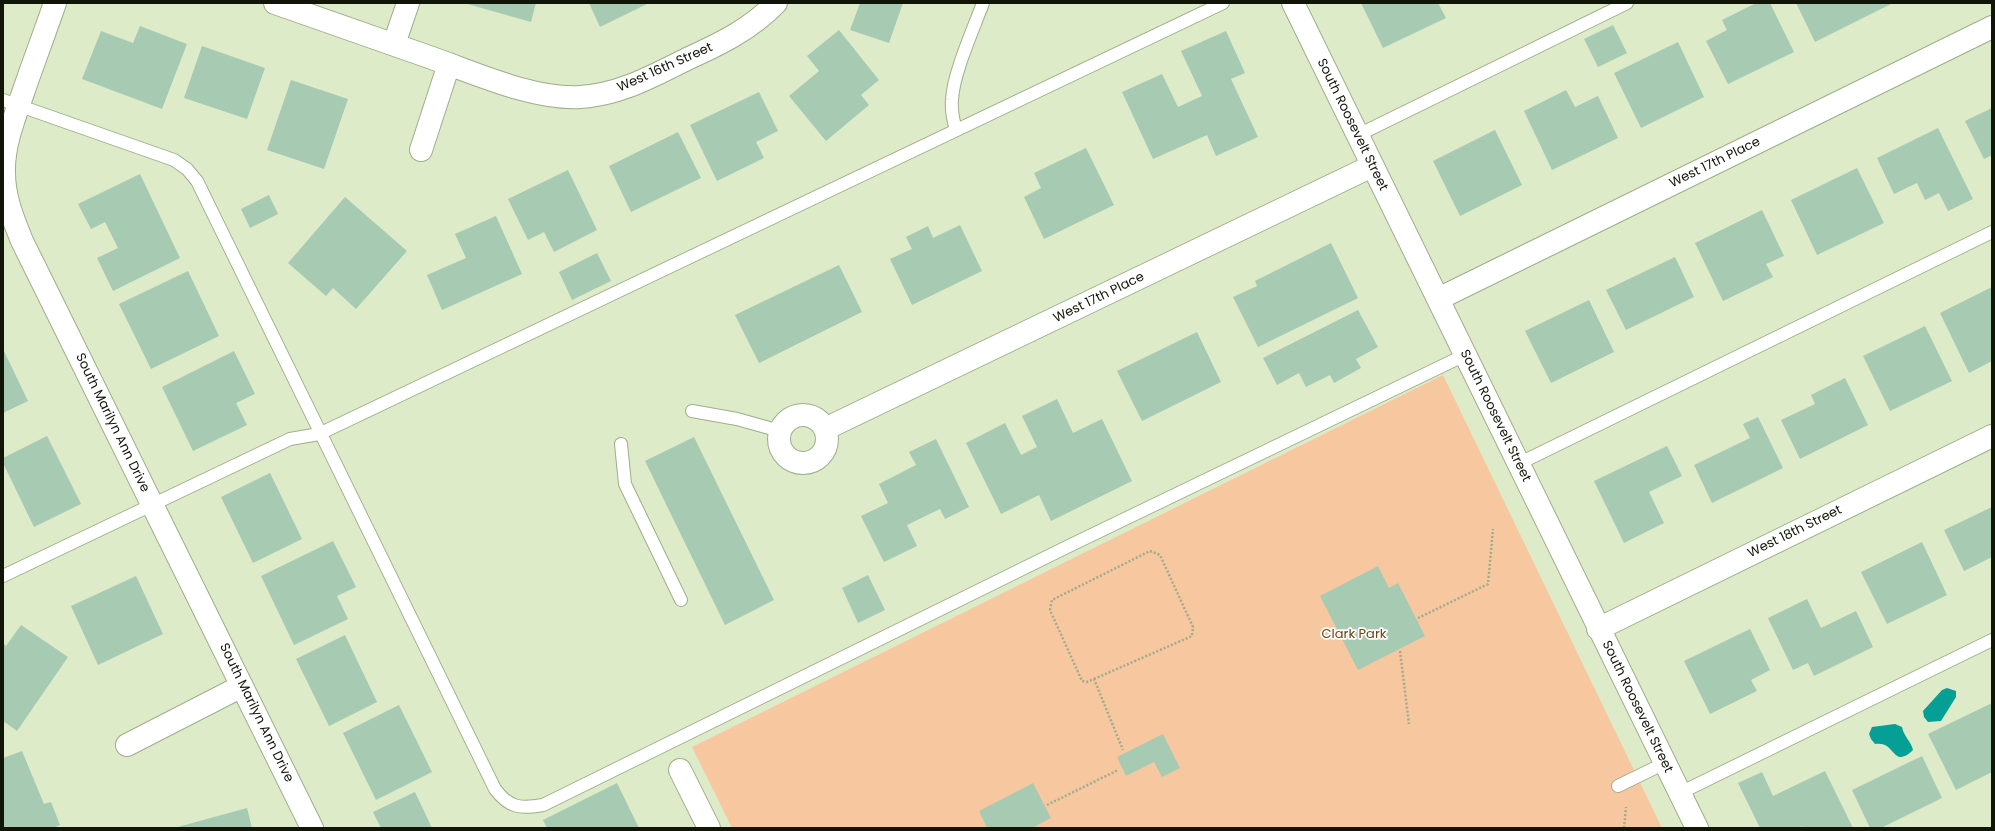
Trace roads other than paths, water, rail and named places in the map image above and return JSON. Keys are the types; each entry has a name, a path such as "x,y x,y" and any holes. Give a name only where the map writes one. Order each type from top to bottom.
{"street":[{"name":"South Marilyn Ann Drive","path":"55,3 11,102 4,172 7,197 14,220 26,248 312,828"},
{"name":"West 16th Street","path":"275,3 449,64 535,92 558,96 597,95 635,84 722,42 752,24 776,3"},
{"path":"394,44 408,3"},
{"name":"South Roosevelt Street","path":"1293,3 1598,629 1697,828"},
{"name":"West 17th Place","path":"1438,299 1992,27"},
{"path":"422,150 449,64"},
{"name":"West 17th Place","path":"825,429 1372,166"},
{"path":"797,416 814,418 825,429 827,437 824,452 819,458 804,464 789,460 783,454 780,447 780,431 784,424 797,416"},
{"name":"West 18th Street","path":"1598,629 1992,436"},
{"path":"126,745 242,686"},
{"path":"680,770 709,828"}],"lane":[{"path":"956,130 952,117 954,83 983,3"},
{"path":"3,576 290,439 319,434 1223,3"},
{"path":"1358,135 1627,3"},
{"path":"11,102 174,160 187,169 197,181 319,434 495,790 503,800 514,806 528,808 543,805 1073,544 1465,355"},
{"path":"1518,464 1992,232"},
{"path":"692,411 737,419 780,431"},
{"path":"621,444 625,484 681,600"},
{"path":"1680,793 1992,640"},
{"path":"1618,786 1665,763"}],"water":[{"path":"1947,688 1956,691 1956,697 1941,721 1928,722 1924,717 1923,711 1942,690"},
{"path":"1895,724 1902,727 1904,734 1913,750 1901,757 1897,756 1887,746 1875,744 1869,734 1872,727"}],"park label":[{"name":"Clark Park","path":"1354,635"}]}
